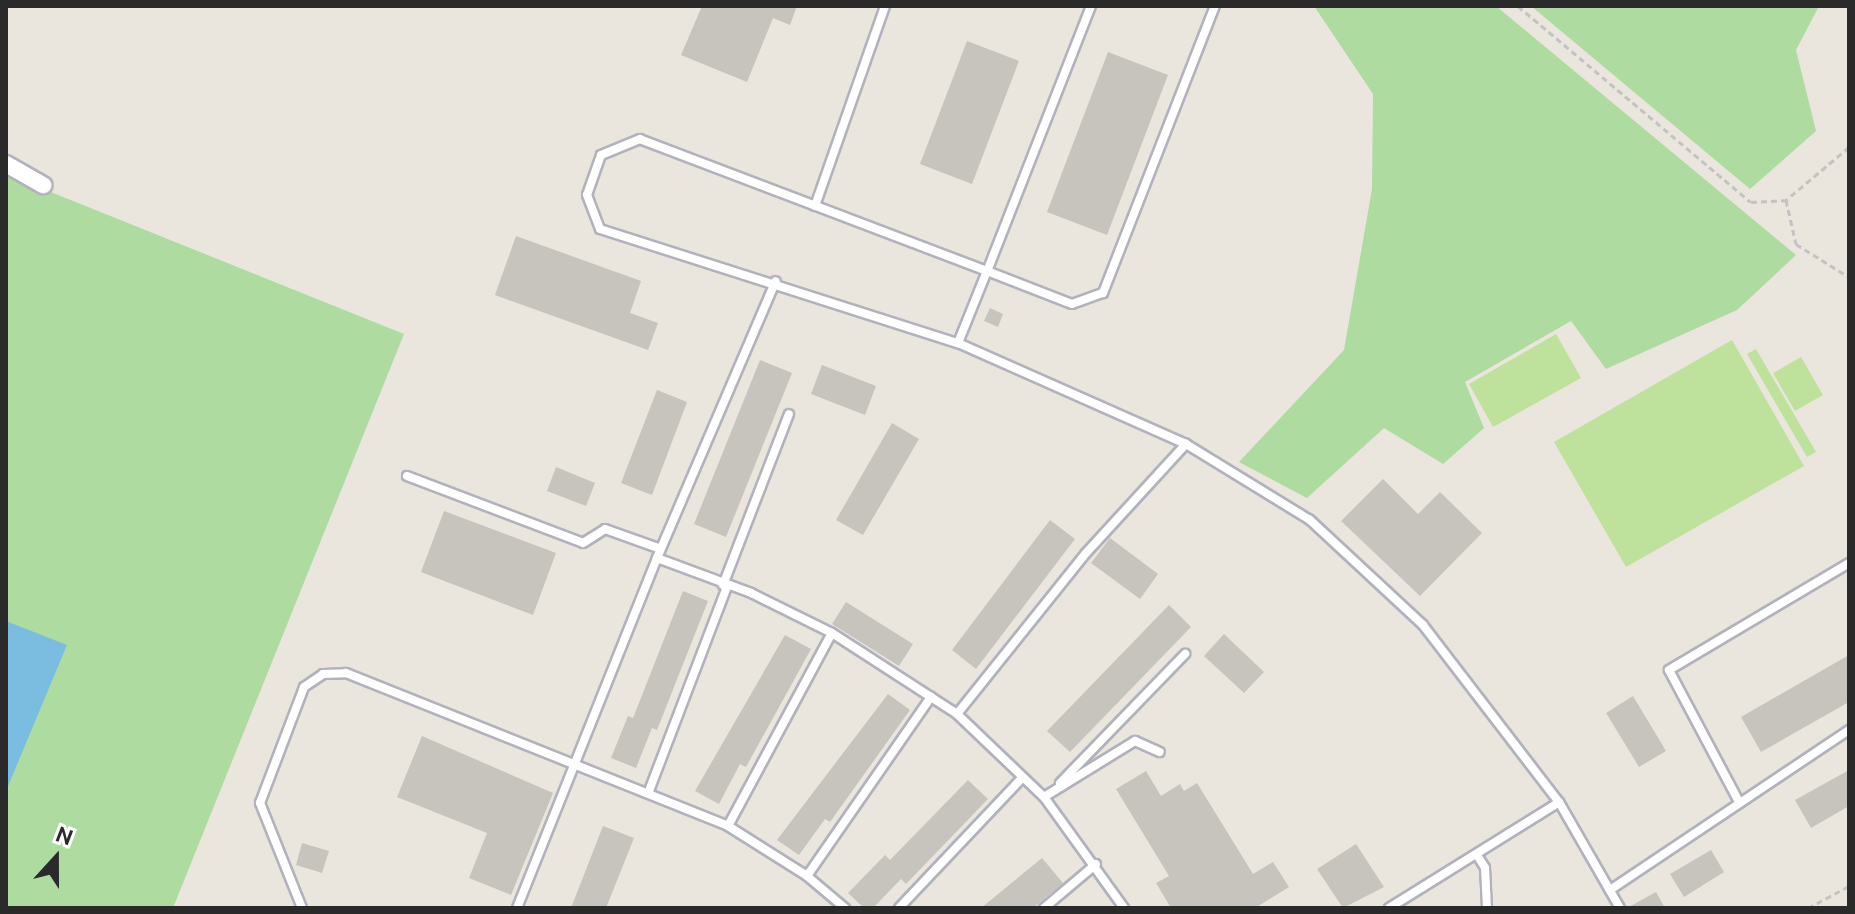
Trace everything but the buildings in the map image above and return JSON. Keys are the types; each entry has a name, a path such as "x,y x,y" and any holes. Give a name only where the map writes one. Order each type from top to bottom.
{"street":[{"path":"6,164 43,185"}],"lane":[{"path":"815,206 885,6"},
{"path":"958,343 1091,6"},
{"path":"1215,6 1103,293 1072,304 640,139 601,155 587,195 600,229 776,281 958,343 1186,444 1310,520 1419,620 1559,802 1620,908"},
{"path":"517,908 659,553 776,281"},
{"path":"649,791 789,414"},
{"path":"957,714 1086,553 1186,444"},
{"path":"407,476 583,543 605,529 725,586 751,593 832,633 957,714 1044,797 1096,864 1124,908"},
{"path":"1738,800 1669,670 1849,563"},
{"path":"728,826 832,633"},
{"path":"1044,797 1185,654"},
{"path":"302,908 260,803 304,687 323,674 346,673 649,791 728,826 807,876 845,908"},
{"path":"807,876 931,697"},
{"path":"1610,890 1738,800 1849,730"},
{"path":"1060,783 1135,741 1160,752"},
{"path":"899,908 1022,778"},
{"path":"1389,908 1559,802"},
{"path":"1477,855 1485,868 1487,908"},
{"path":"1044,908 1096,864"}],"path":[{"path":"1518,6 1751,202 1786,200 1849,147"},
{"path":"1786,200 1796,244 1849,277"},
{"path":"1808,908 1849,886"}],"green space":[{"path":"1314,6 1496,6 1796,255 1737,310 1606,369 1571,321 1465,382 1484,428 1443,464 1384,428 1307,498 1239,462 1344,350 1372,189 1373,94"},
{"path":"1531,6 1819,6 1796,50 1816,131 1750,189"},
{"path":"6,174 404,334 173,908 6,908"},
{"path":"1556,334 1581,378 1493,427 1469,384"},
{"path":"1732,340 1804,466 1626,567 1554,442"},
{"path":"1756,349 1816,452 1807,457 1747,354"},
{"path":"1801,357 1823,395 1795,411 1773,373"}],"water":[{"path":"6,621 67,645 6,791"}]}
